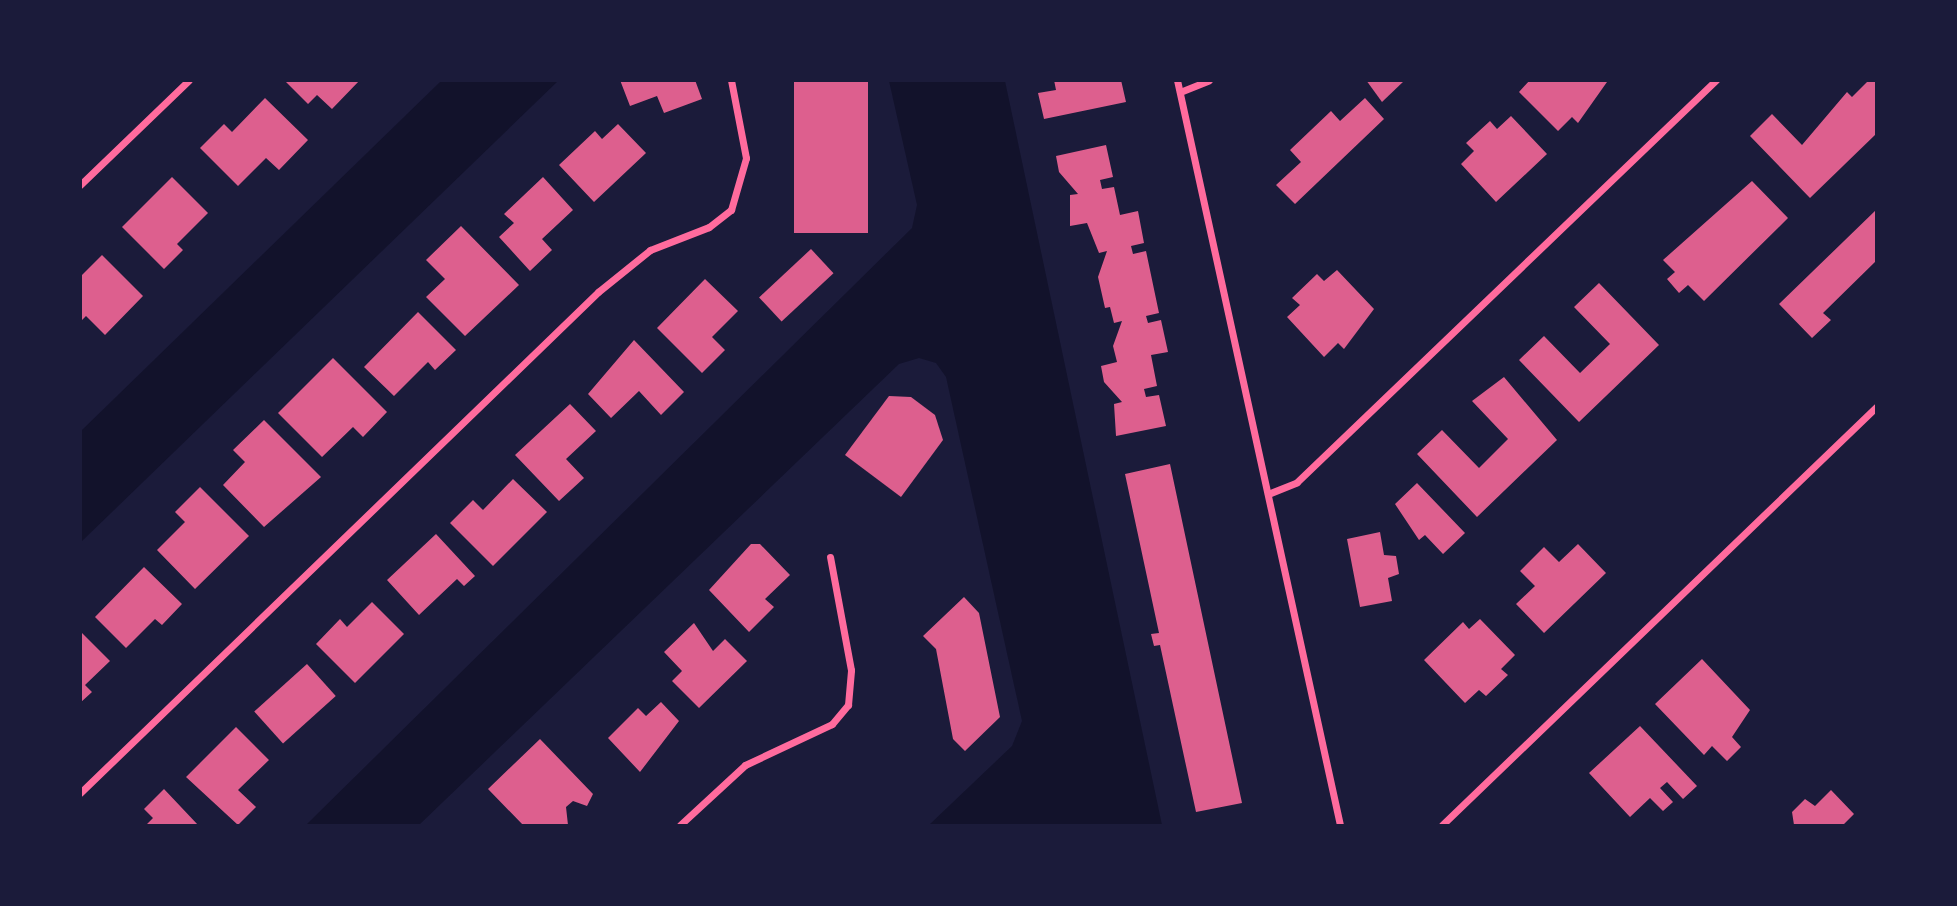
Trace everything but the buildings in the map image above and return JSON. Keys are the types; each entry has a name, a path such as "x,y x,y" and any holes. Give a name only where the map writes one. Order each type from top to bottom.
{"street":[{"path":"80,185 189,80"},
{"path":"80,793 598,292 650,250 709,227 731,209 746,158 732,80"},
{"path":"1177,80 1340,825"},
{"path":"1180,92 1209,80"},
{"path":"1268,494 1307,473 1716,80"},
{"path":"1442,825 1877,407"},
{"path":"680,825 745,765 824,729 848,705 851,670 830,557"}],"shaded area":[{"path":"441,81 558,81 81,542 81,431"},
{"path":"889,81 1005,81 1162,825 929,825 1012,746 1022,721 946,377 936,363 919,358 899,364 419,825 306,825 912,228 917,205"}]}
